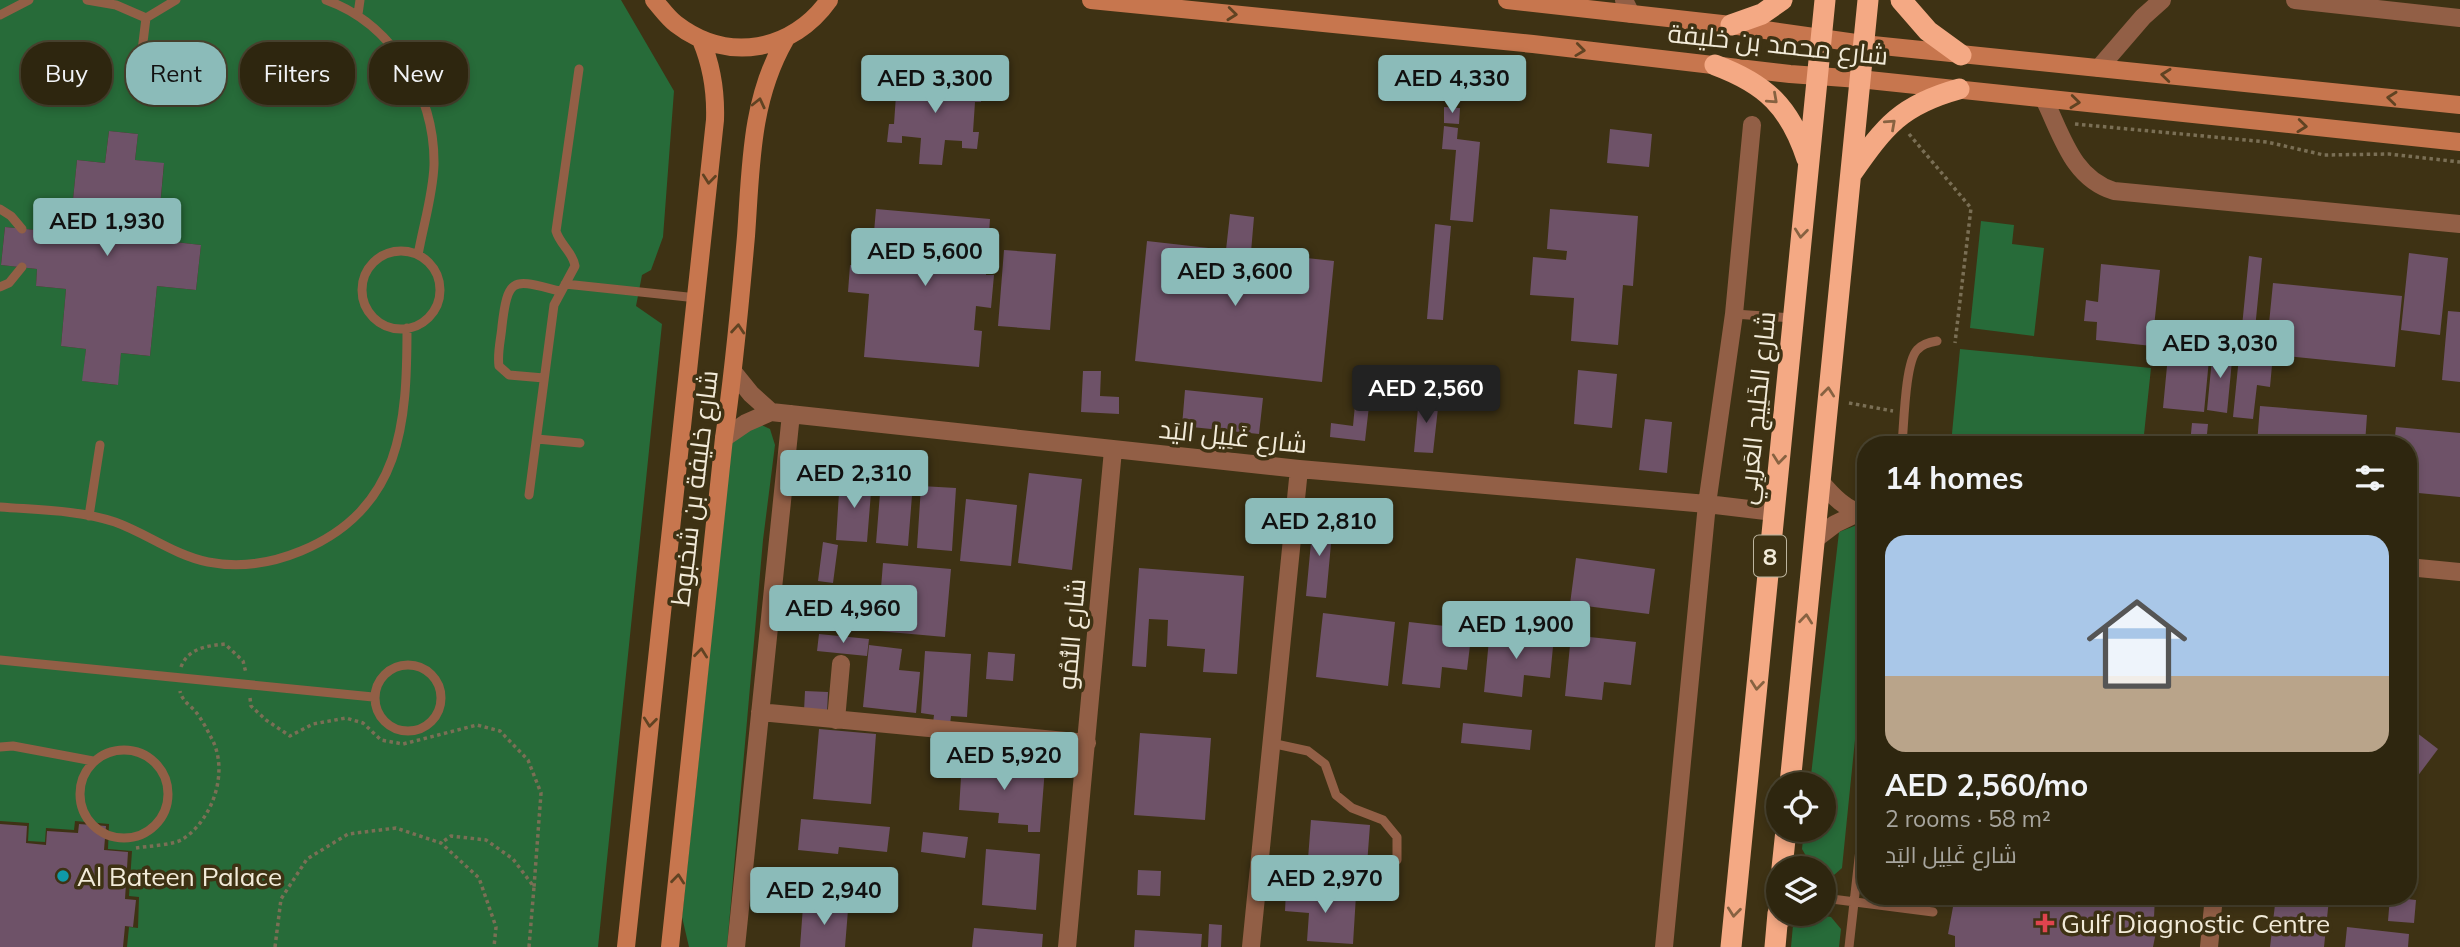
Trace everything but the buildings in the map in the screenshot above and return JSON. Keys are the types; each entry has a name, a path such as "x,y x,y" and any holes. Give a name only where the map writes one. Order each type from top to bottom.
{"highway":[{"path":"1731,25 1762,14 1782,0"},
{"name":"شارع الخَلِيج العَربِي","path":"1731,947 1825,0"},
{"name":"8","path":"1791,772 1868,0"},
{"path":"1901,0 1928,31 1961,55"},
{"path":"1715,65 1743,77 1780,105 1797,134 1808,165"},
{"path":"1849,178 1869,146 1896,119 1924,101 1959,89"}],"main road":[{"path":"654,0 675,23 701,40 729,47 757,47 785,40 844,0"},
{"path":"818,16 829,0"},
{"name":"شارع محمد بن خليفة","path":"1091,0 2460,142"},
{"name":"شارع محمد بن خليفة","path":"1507,0 1628,7 1863,44 2460,105"},
{"name":"شارع خليفة بن شخبوط","path":"626,947 716,104 712,71 701,40"},
{"name":"شارع خليفة بن شخبوط","path":"670,947 724,438 734,373 755,123 765,79 785,40"}],"street":[{"path":"2099,68 2143,17 2162,0"},
{"path":"2295,0 2460,18"},
{"path":"2044,99 2081,171 2095,183 2114,191 2460,224"},
{"path":"1664,947 1707,504 1734,314 1752,125"},
{"path":"724,438 746,423 771,412 751,394 734,373"},
{"name":"شارع غَلِيل اليَد","path":"771,412 1299,469 1774,512"},
{"path":"736,947 791,414"},
{"name":"شارع النُّمُو","path":"1067,947 1113,450"},
{"path":"1251,947 1299,469"},
{"path":"1820,481 1837,499 1857,510"},
{"path":"1814,540 1835,524 1857,515"},
{"path":"2417,568 2460,572"},
{"path":"836,720 841,664"},
{"path":"760,712 1087,743"},
{"path":"2209,947 2213,905"}],"lane":[{"path":"87,0 116,5 146,18 176,0"},
{"path":"326,0 358,14 373,26 399,55 418,89 428,118 434,168 418,255"},
{"path":"358,14 360,0"},
{"path":"0,15 24,1"},
{"path":"143,42 146,18"},
{"path":"529,495 554,305 575,270 575,261 556,231 579,69"},
{"path":"0,209 11,216 22,229"},
{"path":"400,251 418,255 433,268 440,286 432,313 425,320 407,328 388,326 372,316 363,298 363,279 373,262 381,256 400,251"},
{"path":"0,287 9,283 22,267"},
{"path":"544,378 509,375 499,366 506,295 513,286 526,283 697,298"},
{"path":"1734,314 1793,318"},
{"path":"0,507 89,516 119,524 173,551 211,563 250,564 270,561 307,548 342,527 383,482 393,459 405,411 407,328"},
{"path":"1903,436 1910,363 1923,345 1937,341"},
{"path":"537,439 580,443"},
{"path":"89,516 100,445"},
{"path":"0,660 373,697"},
{"path":"409,664 426,669 433,675 442,700 432,724 419,731 407,733 383,722 376,711 373,697 384,673 409,664"},
{"path":"1271,743 1308,751 1325,764 1336,794 1352,808 1384,820 1397,837 1397,860"},
{"path":"0,747 13,746 93,761 116,750 141,753 161,769 169,793 162,818 144,835 119,839 96,830 81,809 80,783 93,761"},
{"path":"1849,947 1857,876"},
{"path":"1836,900 1857,902"},
{"path":"1878,905 1934,912"}],"path":[{"path":"2056,122 2267,142 2324,155 2389,154 2460,162"},
{"path":"1903,127 1971,208 1955,343"},
{"path":"1849,404 1905,413"},
{"path":"136,848 181,841 205,819 214,794 220,764 213,742 195,712 181,699 177,678 184,659 192,653 201,647 225,644 243,661 251,706 290,736 313,724 346,718 363,723 381,740 402,744 477,725 500,731 528,760 541,793 530,947"},
{"path":"275,947 281,899 307,859 348,834 396,828 441,843 479,878 496,927 494,947"},
{"path":"441,843 451,836 486,840 513,859 534,887"}],"green space":[{"path":"0,0 621,0 674,91 663,237 651,270 642,275 636,306 662,324 598,947 127,947 129,927 138,928 139,897 129,896 132,851 108,849 109,824 75,821 74,830 46,828 45,842 28,841 29,823 0,821","holes":["109,131 138,134 135,160 164,164 157,240 201,245 196,290 157,286 150,356 121,353 117,385 83,381 86,349 61,346 66,289 36,286 37,269 1,265 5,227 36,230 38,216 71,219 77,160 105,163"]},
{"path":"1981,221 2014,225 2012,244 2044,248 2034,336 1970,328"},
{"path":"1960,349 2151,368 2144,436 1952,436"},
{"path":"751,420 770,429 775,445 763,540 727,947 689,947 682,917 733,432"},
{"path":"1857,525 1857,720 1842,868 1836,873 1836,856 1806,856 1802,849 1803,842 1836,842 1836,772 1811,772 1839,532"},
{"path":"1836,923 1841,929 1839,947 1791,947 1793,926 1836,926"}],"place":[{"name":"Al Bateen Palace","path":"63,876"},
{"name":"Gulf Diagnostic Centre","path":"2045,923"}]}
